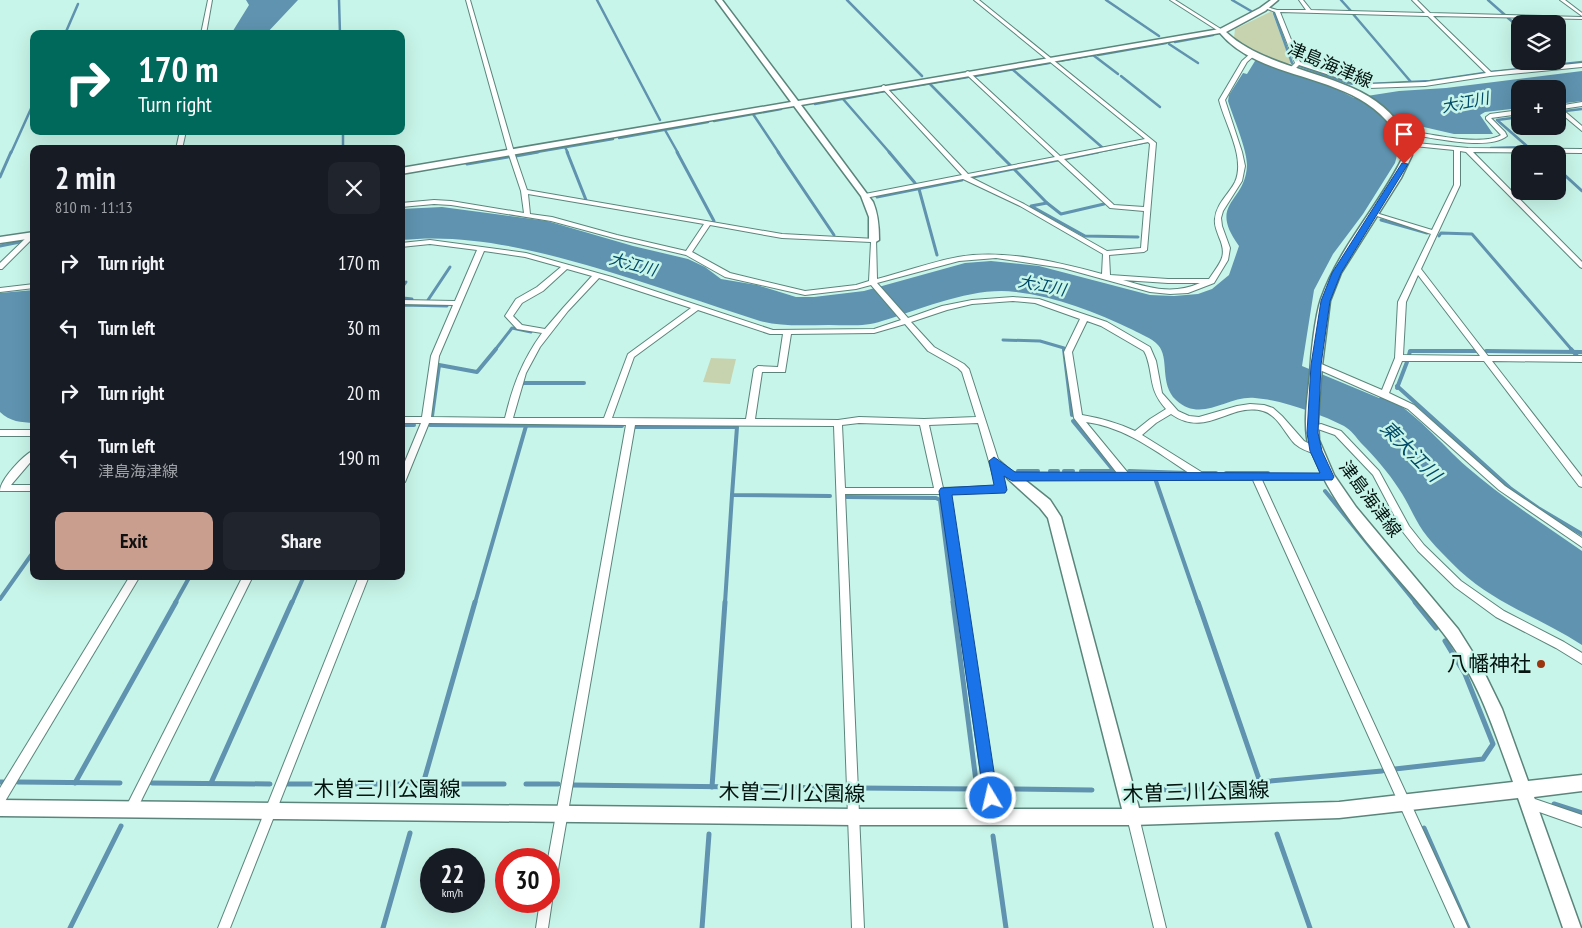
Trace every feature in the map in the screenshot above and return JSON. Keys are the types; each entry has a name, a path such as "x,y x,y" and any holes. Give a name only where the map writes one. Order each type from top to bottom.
{"main road":[{"path":"719,0 865,196 872,208 875,223 874,240"},
{"path":"405,170 1048,59 1222,31 1267,8 1275,0"},
{"name":"津島海津線","path":"1222,31 1228,39 1253,54 1295,66 1344,88 1376,106 1400,129 1406,144 1408,155 1404,164 1336,273 1326,301 1316,367 1317,423 1313,440 1328,477 1351,511 1453,634 1475,669 1494,709 1527,797 1572,928"},
{"path":"0,240 30,235"},
{"path":"1012,476 1045,504 1054,517 1133,817"},
{"name":"木曽三川公園線","path":"0,808 853,817 1133,817 1339,810 1406,803 1527,797 1582,783"}],"street":[{"path":"204,30 210,0"},
{"path":"468,0 511,152 524,191 528,214"},
{"path":"884,87 966,177 1022,205 1106,254 1144,250 1153,143 976,0"},
{"path":"1172,0 1222,31"},
{"path":"1301,0 1310,12"},
{"path":"1414,0 1490,74"},
{"path":"1562,0 1582,17"},
{"path":"1267,8 1277,11 1310,12 1582,17"},
{"path":"1277,11 1295,66 1369,86 1433,83 1490,74 1582,64"},
{"path":"405,205 434,202 451,203 528,214 688,254 728,275 805,293 874,284 959,259 996,256 1064,266 1106,277 1130,286 1170,292 1188,290 1211,281 1224,260 1227,248 1220,231 1218,218 1223,206 1238,185 1242,167 1222,100 1245,61 1253,54"},
{"path":"968,73 1112,207 1148,209"},
{"path":"1566,107 1582,104"},
{"path":"1400,129 1474,141 1499,140 1504,136 1488,118 1490,116 1511,113"},
{"path":"1566,115 1582,129"},
{"path":"865,196 1150,140"},
{"path":"1406,144 1457,150 1582,151"},
{"path":"1384,394 1399,358 1402,302 1458,186 1457,150"},
{"path":"1468,150 1582,266"},
{"path":"524,191 782,236 874,240 874,284 931,348 966,371 1001,490 840,491"},
{"path":"1374,214 1435,233"},
{"path":"688,254 708,224"},
{"path":"0,267 30,238"},
{"path":"405,245 430,242 526,255 759,329 788,333 874,331 905,319 972,302 1013,298 1036,301 1084,319 1104,324 1147,348 1153,366 1155,386 1163,400 1183,417 1201,421 1251,406 1266,409 1281,419 1300,443 1316,451"},
{"path":"405,472 426,421 435,356 482,248"},
{"path":"1106,254 1106,277"},
{"path":"548,332 520,327 509,316 519,301 540,289 565,267"},
{"path":"1417,268 1582,484"},
{"path":"508,421 528,360 576,296 597,276"},
{"path":"0,290 30,286"},
{"path":"405,302 458,303"},
{"path":"606,422 631,356 696,308"},
{"path":"1084,319 1068,352 1078,418 1125,476"},
{"path":"750,422 758,369 782,370 788,333"},
{"path":"1399,358 1582,359"},
{"path":"1316,367 1384,394 1411,407 1425,417 1502,488 1582,543"},
{"path":"1136,435 1152,420 1172,409"},
{"path":"1078,418 1095,419 1128,431 1202,477"},
{"path":"405,420 838,423 859,420 924,422 981,420"},
{"path":"556,848 631,422"},
{"path":"924,422 942,491 994,817"},
{"path":"838,423 858,928"},
{"path":"1317,423 1338,433 1376,473 1406,529 1421,548 1458,584 1500,614 1560,645 1582,659"},
{"path":"0,433 30,433"},
{"path":"1,488 30,457"},
{"path":"994,461 1012,476 1328,477"},
{"path":"1256,477 1462,928"},
{"path":"1,488 30,488"},
{"path":"0,799 133,580"},
{"path":"132,809 246,580"},
{"path":"224,928 362,580"},
{"path":"1527,797 1582,821"},
{"path":"1133,817 1160,928"},
{"path":"542,928 544,913"}],"green space":[{"path":"1272,12 1291,63 1271,59 1234,38 1235,29"},
{"path":"711,358 736,359 730,384 703,382"}],"water":[{"path":"246,0 298,0 270,30 233,30 249,5"},
{"path":"1255,61 1261,61 1335,88 1354,98 1399,91 1446,88 1582,71 1582,101 1566,103 1566,80 1511,80 1511,109 1485,112 1480,115 1493,134 1454,134 1402,122 1387,124 1399,141 1397,141 1399,148 1395,163 1363,214 1333,254 1314,290 1302,366 1379,398 1383,395 1395,402 1417,419 1467,467 1523,510 1582,551 1582,645 1489,593 1460,571 1427,536 1390,477 1347,428 1301,408 1266,399 1245,398 1205,409 1186,407 1171,394 1166,379 1162,350 1158,345 1146,336 1091,311 1031,294 1000,291 966,295 869,324 777,324 760,321 640,281 551,255 477,241 426,238 405,240 405,209 442,207 547,221 633,246 688,259 705,267 721,279 757,285 796,297 814,297 864,291 965,263 991,261 1039,266 1150,295 1198,294 1212,289 1229,275 1239,246 1230,231 1227,211 1241,188 1247,165 1242,142 1228,101 1229,95 1243,73 1247,74"},
{"path":"30,290 30,423 12,420 0,412 0,293"}],"waterway":[{"path":"339,0 340,30"},
{"path":"597,0 660,120"},
{"path":"847,0 922,76"},
{"path":"1106,0 1159,36"},
{"path":"1232,0 1251,11"},
{"path":"1341,0 1351,11"},
{"path":"1488,0 1505,15"},
{"path":"67,30 78,4"},
{"path":"1274,13 1292,63"},
{"path":"1353,14 1411,82"},
{"path":"1175,42 1213,35"},
{"path":"1098,55 1166,43"},
{"path":"1169,44 1198,63"},
{"path":"1059,61 1093,55 1118,74"},
{"path":"1491,72 1582,62"},
{"path":"1012,69 1049,63"},
{"path":"1300,66 1348,83 1360,85"},
{"path":"975,76 1012,69"},
{"path":"1012,69 1103,148"},
{"path":"1411,82 1484,73"},
{"path":"1121,76 1160,107"},
{"path":"891,90 968,77"},
{"path":"1369,84 1411,82"},
{"path":"930,84 998,153"},
{"path":"815,104 885,91"},
{"path":"843,99 890,153"},
{"path":"753,114 781,109"},
{"path":"1566,111 1582,109"},
{"path":"11,153 30,111"},
{"path":"714,121 753,114"},
{"path":"753,114 779,153"},
{"path":"1511,118 1497,120 1511,132"},
{"path":"619,138 708,122"},
{"path":"665,130 678,153"},
{"path":"343,135 343,145"},
{"path":"1514,135 1526,145"},
{"path":"565,147 613,139"},
{"path":"1092,153 1147,142"},
{"path":"531,153 565,147"},
{"path":"565,147 568,153"},
{"path":"1491,148 1511,147"},
{"path":"0,177 11,152"},
{"path":"516,156 538,152"},
{"path":"567,152 586,200"},
{"path":"677,152 714,221"},
{"path":"778,152 834,235"},
{"path":"889,152 915,183"},
{"path":"1064,159 1098,152"},
{"path":"998,153 1011,166"},
{"path":"467,164 508,157"},
{"path":"973,177 1058,160"},
{"path":"1014,169 1047,203"},
{"path":"1566,176 1582,191"},
{"path":"877,197 962,180"},
{"path":"919,189 937,255"},
{"path":"1047,203 1061,214 1104,204"},
{"path":"1047,203 1031,206 1085,236 1138,237"},
{"path":"1381,220 1427,233"},
{"path":"1439,236 1441,233 1472,234 1572,350"},
{"path":"0,246 20,242"},
{"path":"428,300 450,267"},
{"path":"405,298 412,299"},
{"path":"405,305 447,306"},
{"path":"495,350 512,328 531,332"},
{"path":"1003,340 1040,341 1064,349"},
{"path":"432,416 439,365 477,372 496,349"},
{"path":"1064,349 1072,415"},
{"path":"1409,355 1410,351 1476,351"},
{"path":"1486,351 1573,352"},
{"path":"1573,352 1582,352"},
{"path":"1573,352 1577,356"},
{"path":"1398,387 1407,362"},
{"path":"521,386 522,383 584,383"},
{"path":"1398,387 1511,489 1538,508 1582,534"},
{"path":"1073,421 1114,471 1081,471"},
{"path":"405,425 414,425"},
{"path":"430,425 622,426"},
{"path":"475,603 526,426"},
{"path":"635,427 737,427 732,495"},
{"path":"1018,471 1038,471"},
{"path":"1050,471 1058,471"},
{"path":"1064,471 1073,471"},
{"path":"1129,471 1187,473"},
{"path":"1203,473 1216,473"},
{"path":"1226,473 1268,473"},
{"path":"1156,481 1198,603"},
{"path":"1325,491 1416,603"},
{"path":"725,603 732,495"},
{"path":"732,495 830,496"},
{"path":"846,497 936,498 940,500 953,603"},
{"path":"0,599 30,557"},
{"path":"175,603 188,580"},
{"path":"292,603 302,580"},
{"path":"75,783 176,602"},
{"path":"211,783 292,602"},
{"path":"423,784 475,602"},
{"path":"712,787 725,602"},
{"path":"858,788 977,789 953,602"},
{"path":"1198,602 1260,782"},
{"path":"1415,602 1436,628"},
{"path":"1395,769 1483,759 1493,744 1465,674 1445,641"},
{"path":"1260,782 1382,771"},
{"path":"18,782 75,783"},
{"path":"1146,790 1210,789 1260,782"},
{"path":"75,783 120,783"},
{"path":"152,783 270,784"},
{"path":"288,784 423,784"},
{"path":"423,784 504,784"},
{"path":"526,784 558,784"},
{"path":"573,785 712,787"},
{"path":"712,787 842,788"},
{"path":"1009,789 1092,790"},
{"path":"1554,804 1582,813"},
{"path":"70,928 121,826"},
{"path":"1424,828 1468,928"},
{"path":"383,928 410,833"},
{"path":"702,928 709,834"},
{"path":"1277,834 1310,928"},
{"path":"993,836 1006,928"}],"place":[{"name":"八幡神社","path":"1541,664"}],"route":[{"path":"991,798 945,491 1001,490 994,461 1012,476 1328,477 1316,451 1312,433 1316,365 1326,301 1336,273 1398,178 1404,164"}],"water label":[{"name":"大江川","path":"1465,102"},
{"name":"大江川","path":"633,264"},
{"name":"大江川","path":"1042,285"},
{"name":"東大江川","path":"1411,451"}]}
